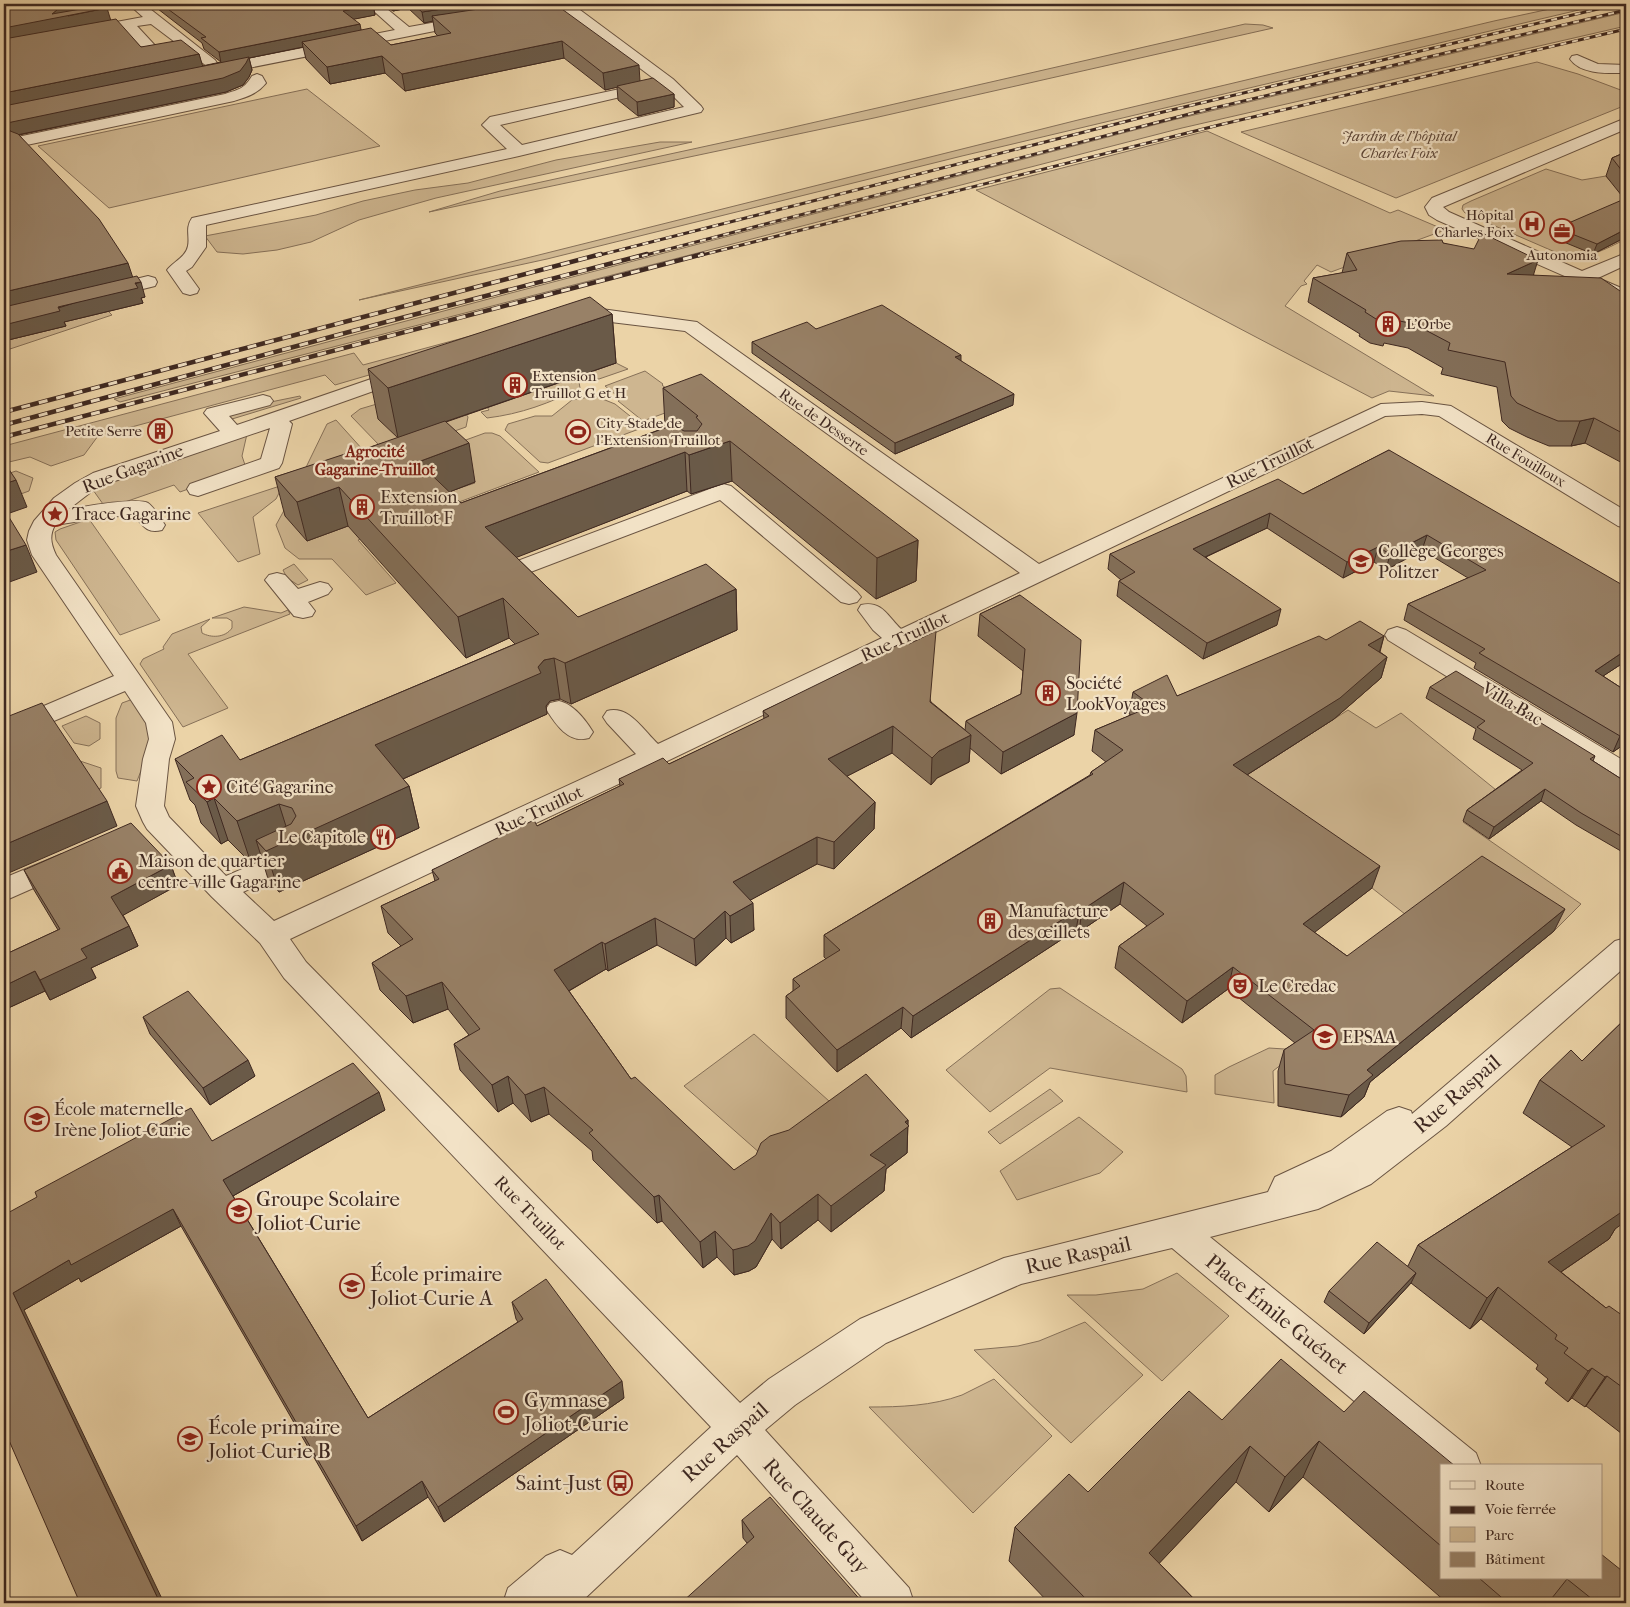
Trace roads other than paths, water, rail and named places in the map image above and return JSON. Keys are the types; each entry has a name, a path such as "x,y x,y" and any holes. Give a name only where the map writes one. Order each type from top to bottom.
{"street":[{"path":"135,4 217,69"},
{"path":"373,4 406,32"},
{"path":"562,8 603,48"},
{"path":"190,289 176,270 186,263 197,247 196,232 198,222 519,152 695,109 668,82 562,8"},
{"path":"201,73 406,32 487,18"},
{"path":"69,35 154,19"},
{"path":"126,24 155,53"},
{"path":"1576,59 1595,68 1626,69"},
{"path":"22,141 229,98 253,88 262,78 241,74"},
{"path":"519,152 490,126 496,120 668,82"},
{"path":"1626,123 1438,202 1434,207 1435,211 1442,216 1626,297"},
{"path":"1582,278 1626,258"},
{"path":"90,296 148,282"},
{"name":"Rue de Desserte","path":"557,324 594,314 690,326 1037,574"},
{"name":"Rue Gagarine","path":"271,935 222,890 157,822 150,806 154,772 162,740 159,722 44,555 38,541 41,530 47,519 72,494 101,478 233,432 269,409 428,365"},
{"name":"Rue Truillot","path":"731,1421 295,970 271,935 654,757 1381,410 1422,408"},
{"name":"Rue Fouilloux","path":"1422,408 1444,410 1626,521"},
{"path":"198,489 271,463 281,424 269,409"},
{"path":"512,571 716,485 849,597"},
{"path":"47,519 107,510 140,508 154,525"},
{"path":"277,580 299,605 320,589"},
{"path":"870,610 898,640"},
{"name":"Villa Bac","path":"1398,635 1626,774"},
{"path":"4,733 130,679"},
{"path":"559,709 580,732"},
{"path":"616,717 654,757"},
{"path":"130,834 157,822"},
{"path":"4,890 85,854"},
{"path":"222,890 293,857"},
{"path":"1282,1204 1287,1187 1343,1161 1389,1128 1461,1070 1626,927"},
{"name":"Rue Raspail","path":"1188,1228 1318,1194 1359,1174 1434,1116 1626,949"},
{"name":"Place Émile Guénet","path":"731,1421 820,1346 891,1304 980,1266 1068,1238 1178,1214 1188,1228 1378,1397 1460,1464"},
{"path":"523,1603 731,1421"},
{"name":"Rue Raspail","path":"550,1603 731,1421"},
{"name":"Rue Claude Guy","path":"731,1421 894,1603"}],"railway":[{"path":"596,256 1163,112 1619,4"},
{"path":"642,256 1197,112 1626,10"},
{"path":"698,256 1219,125 1626,29"},
{"path":"4,412 601,254"},
{"path":"4,425 647,254"},
{"path":"4,437 703,254"}],"place":[{"name":"Hôpital Charles Foix","path":"1532,224"},
{"name":"Autonomia","path":"1562,231"},
{"name":"L'Orbe","path":"1388,324"},
{"name":"Extension Truillot G et H","path":"515,385"},
{"name":"Petite Serre","path":"160,431"},
{"name":"City-Stade de l'Extension Truillot","path":"578,432"},
{"name":"Extension Truillot F","path":"362,507"},
{"name":"Trace Gagarine","path":"55,514"},
{"name":"Collège Georges Politzer","path":"1361,561"},
{"name":"Société LookVoyages","path":"1048,693"},
{"name":"Cité Gagarine","path":"209,787"},
{"name":"Le Capitole","path":"383,837"},
{"name":"Maison de quartier centre-ville Gagarine","path":"120,871"},
{"name":"Manufacture des œillets","path":"990,921"},
{"name":"Le Credac","path":"1240,986"},
{"name":"EPSAA","path":"1325,1037"},
{"name":"École maternelle Irène Joliot-Curie","path":"37,1119"},
{"name":"Groupe Scolaire Joliot-Curie","path":"239,1211"},
{"name":"École primaire Joliot-Curie A","path":"352,1286"},
{"name":"Gymnase Joliot-Curie","path":"506,1412"},
{"name":"École primaire Joliot-Curie B","path":"190,1439"},
{"name":"Saint-Just","path":"620,1483"}],"district":[{"name":"Agrocité Gagarine-Truillot","path":"375,460"}],"park label":[{"name":"Jardin de l'hôpital Charles Foix","path":"1399,144"}]}
